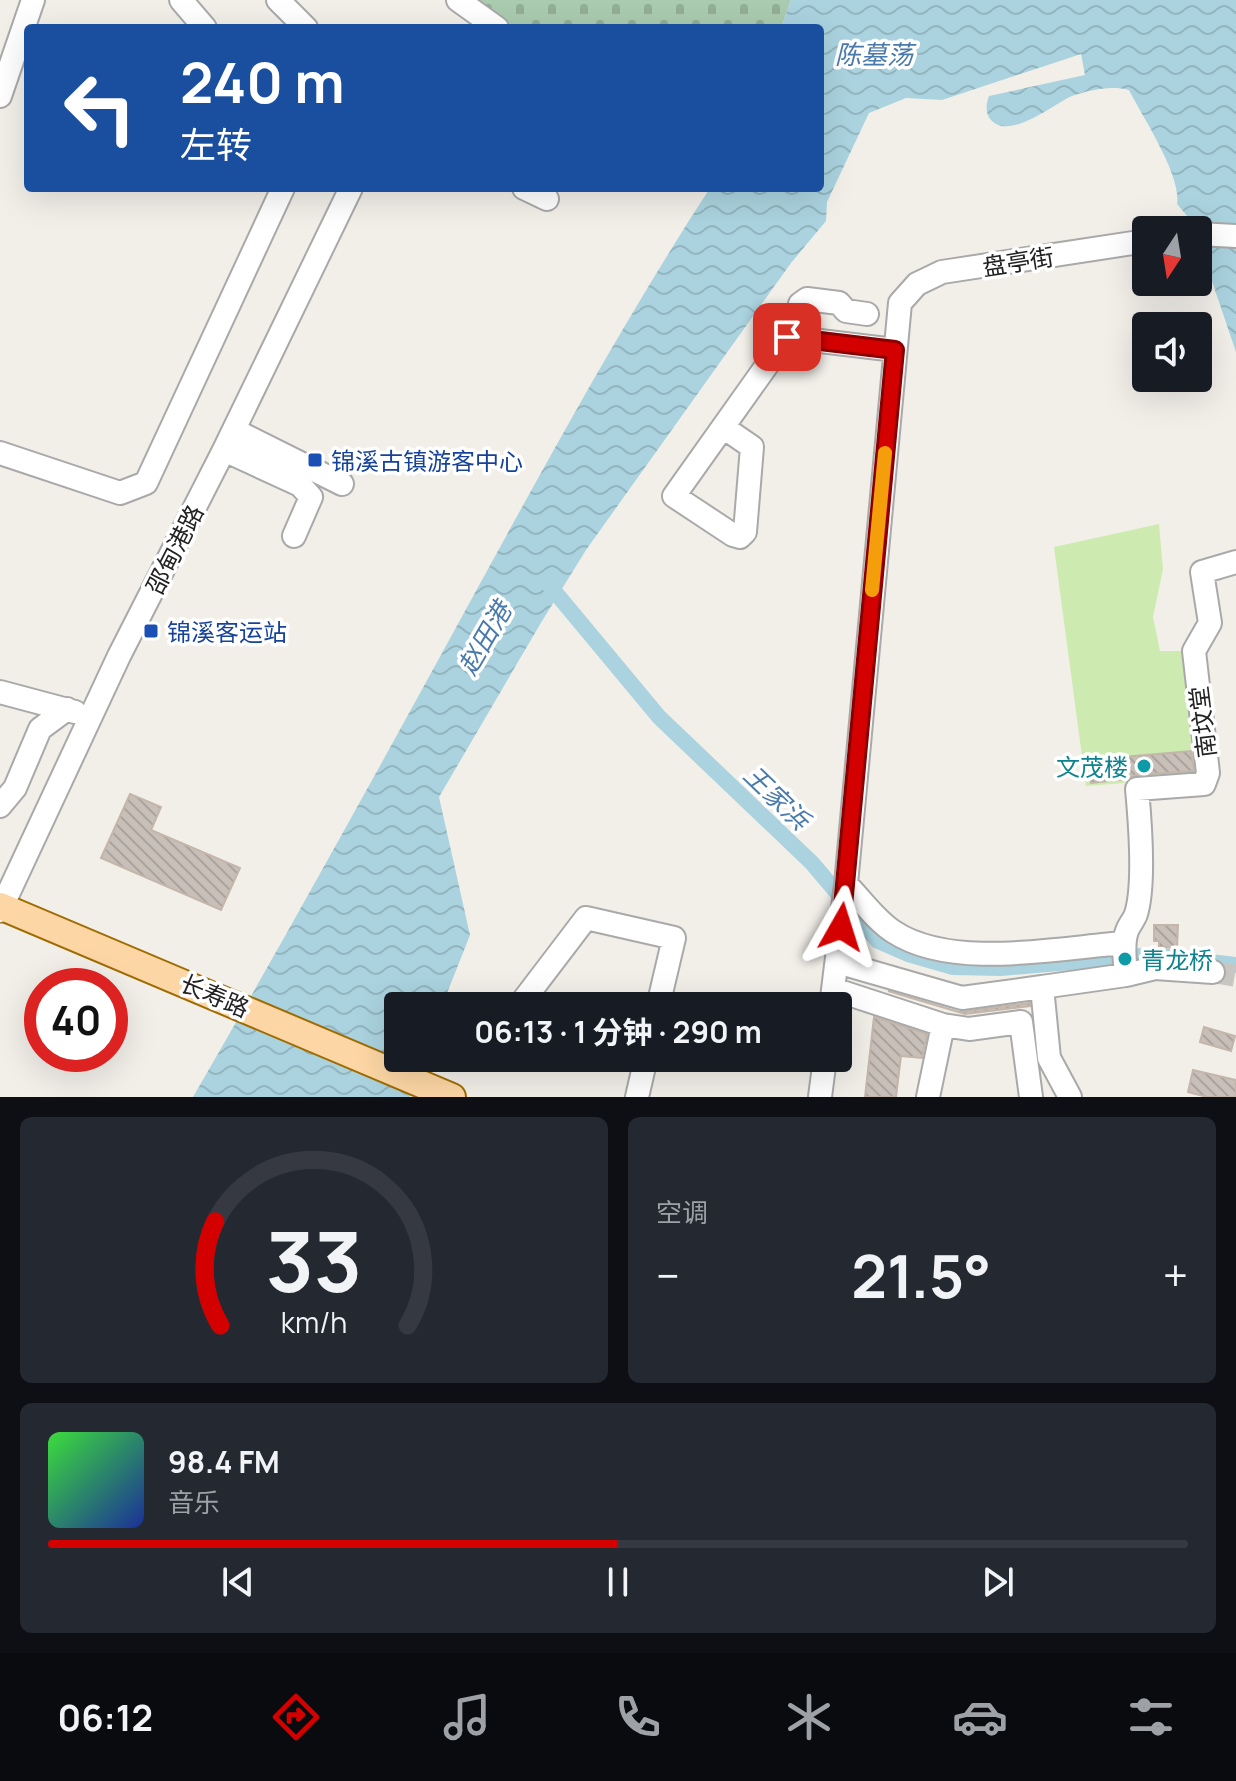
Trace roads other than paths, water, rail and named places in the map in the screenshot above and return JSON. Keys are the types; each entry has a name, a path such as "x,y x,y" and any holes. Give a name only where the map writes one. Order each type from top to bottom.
{"main road":[{"name":"长寿路","path":"1,908 204,990 452,1097"}],"street":[{"path":"25,24 33,0"},
{"path":"181,0 202,24"},
{"path":"278,0 302,24"},
{"path":"458,0 491,24"},
{"path":"0,96 24,26"},
{"path":"0,453 120,493 146,483 281,192"},
{"name":"邵甸港路","path":"1,908 91,716 349,192"},
{"path":"532,192 547,199"},
{"path":"1212,235 1236,236"},
{"name":"盘亭街","path":"895,350 900,303 917,284 942,272 1132,243"},
{"path":"793,337 800,304 807,299 839,303 846,311 867,314"},
{"path":"723,427 752,447 745,532 740,537 674,496 723,427 787,337 895,350 846,884 833,992"},
{"path":"229,440 342,484"},
{"path":"229,440 300,485 311,497 294,536"},
{"name":"南坟堂","path":"1125,958 1127,931 1137,913 1141,833 1137,789 1204,784 1208,773 1194,651 1210,623 1202,572 1236,562"},
{"path":"0,692 91,716"},
{"path":"0,806 15,788 40,729 67,709"},
{"path":"846,884 893,932 942,949 974,955 1125,958 1155,968 1213,972"},
{"path":"530,992 586,918 674,938 661,992"},
{"path":"837,962 962,998 1042,987 1125,958"},
{"path":"1042,987 1049,1058 1070,1097"},
{"path":"852,1003 969,1029 1021,1022 1031,1097"},
{"path":"928,1097 943,1025"},
{"path":"637,1097 643,1072"},
{"path":"820,1097 823,1072"}],"water":[{"path":"791,0 1236,0 1236,352 1212,281 1212,216 1187,216 1177,204 1177,192 1167,162 1129,90 1107,88 1072,96 1032,118 1009,126 999,125 989,117 989,96 1085,75 1081,54 942,100 906,98 869,113 827,202 826,221 791,263 586,550 439,797 470,935 448,992 384,992 384,1072 418,1072 410,1097 193,1097 328,860 580,403 708,192 824,192 824,24 782,24"}],"waterway":[{"name":"王家浜","path":"545,580 659,717 812,863 878,941 908,954 953,967 1001,968 1153,955 1236,965"}],"tunnel":[{"path":"1213,972 1236,976"}],"place":[{"name":"锦溪古镇游客中心","path":"315,460"},
{"name":"锦溪客运站","path":"151,631"},
{"name":"文茂楼","path":"1144,766"},
{"name":"青龙桥","path":"1125,959"}],"water label":[{"name":"陈墓荡","path":"874,54"},
{"name":"赵田港","path":"484,638"}]}
